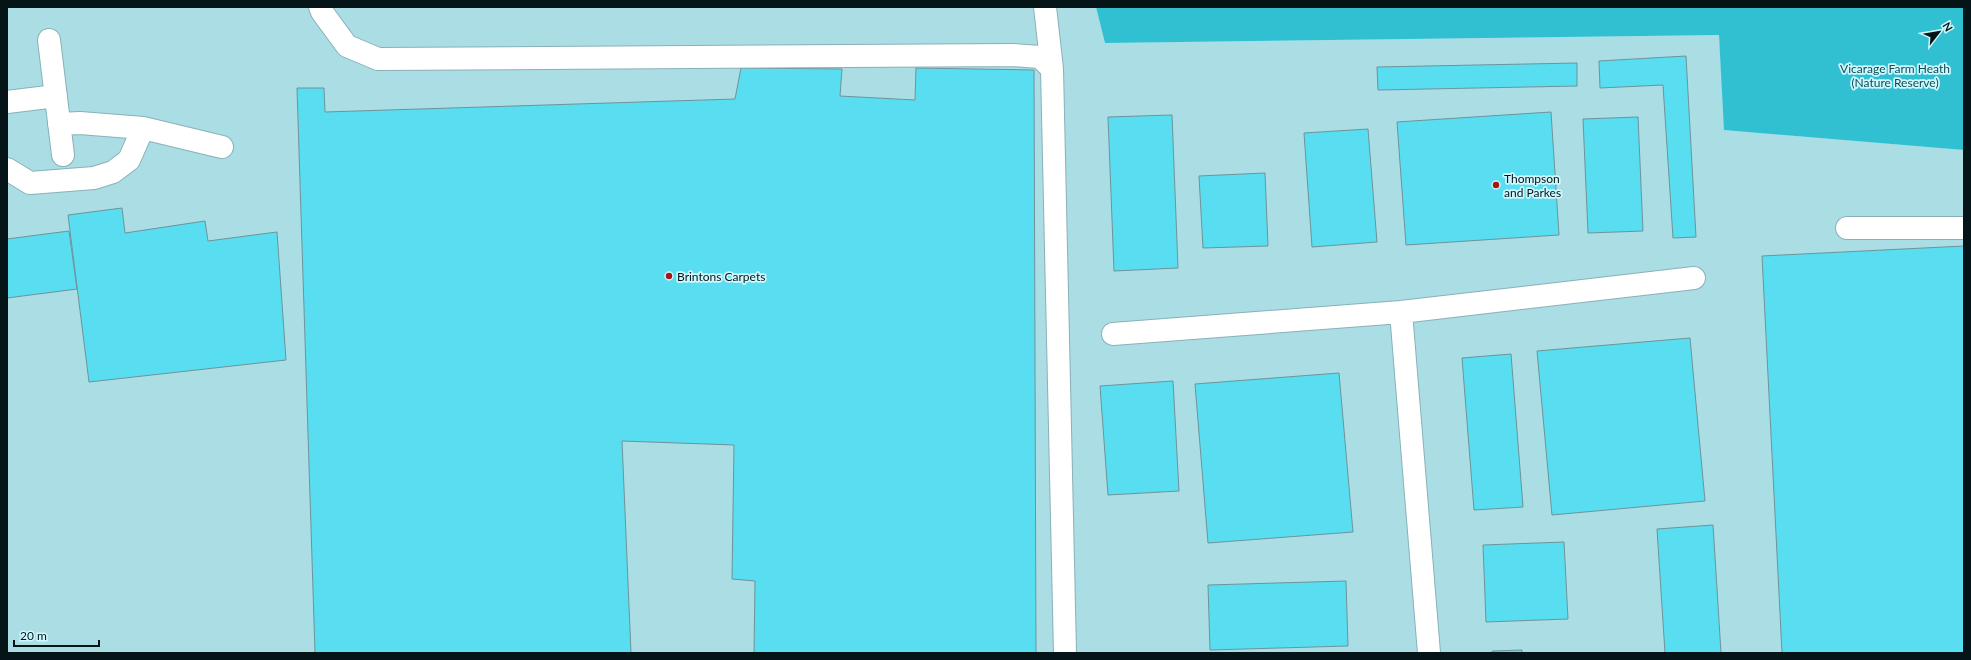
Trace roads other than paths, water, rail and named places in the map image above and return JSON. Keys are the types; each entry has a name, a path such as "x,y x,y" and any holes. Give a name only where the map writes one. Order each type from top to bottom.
{"street":[{"path":"320,7 322,12 347,46 378,60 1013,55 1040,57 1052,69"},
{"path":"1045,7 1052,69 1065,653"},
{"path":"49,40 63,155"},
{"path":"7,102 56,96"},
{"path":"59,124 80,123 143,128 222,147"},
{"path":"7,169 30,183 94,178 113,172 128,160 143,128"},
{"path":"1847,228 1964,228"},
{"path":"1114,334 1401,312 1694,278"},
{"path":"1401,312 1428,653"}],"place":[{"name":"Thompson and Parkes","path":"1496,185"},
{"name":"Brintons Carpets","path":"669,276"}],"park label":[{"name":"Vicarage Farm Heath (Nature Reserve)","path":"1895,75"}]}
